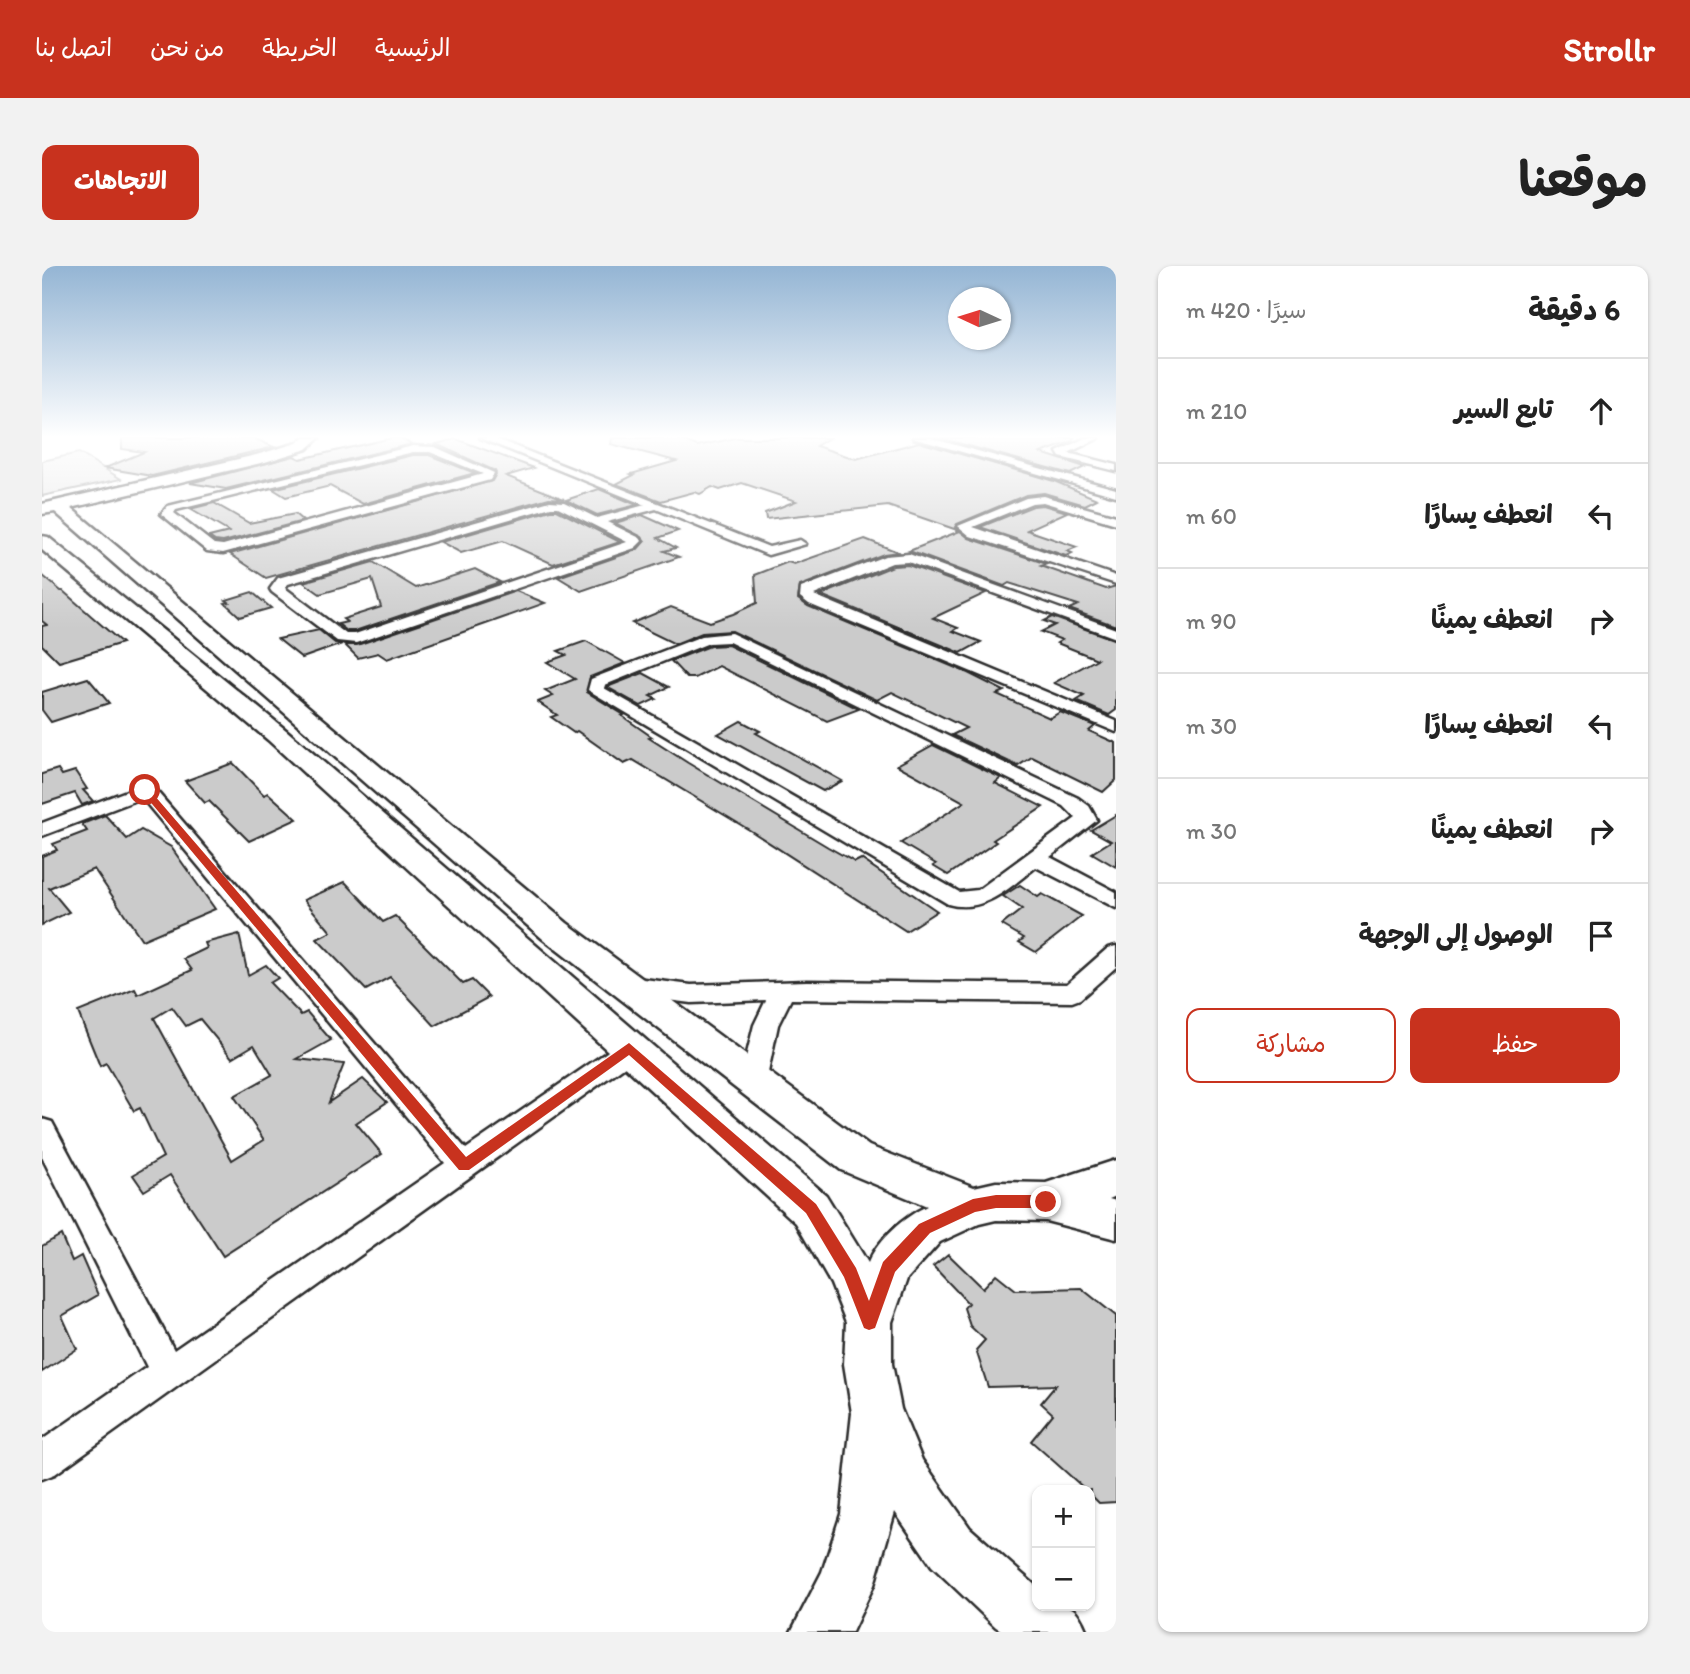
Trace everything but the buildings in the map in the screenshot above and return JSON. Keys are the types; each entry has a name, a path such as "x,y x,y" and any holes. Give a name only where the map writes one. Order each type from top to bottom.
{"street":[{"path":"51,508 78,502"},
{"path":"198,502 172,508 167,514 211,548 223,549 397,502"},
{"path":"649,502 768,551 800,544"},
{"path":"1026,502 964,526 974,533 1116,580"},
{"path":"1053,502 1116,520"},
{"path":"598,521 636,541 631,545 356,639 342,638 277,589 283,582 550,504 560,504 598,521 657,505"},
{"path":"51,508 555,931 753,1082 855,1158 973,1206"},
{"path":"42,541 277,735 811,1209 850,1273 869,1322"},
{"path":"1116,634 909,558 890,559 806,592 807,597 814,601 1116,727"},
{"path":"731,637 1071,802 1082,810 1087,820 1035,858 984,896 956,899 603,696 596,690 597,682 708,639 731,637"},
{"path":"42,830 145,790 464,1166"},
{"path":"1035,858 1116,901"},
{"path":"438,878 473,860"},
{"path":"628,986 691,994 1072,993 1116,954"},
{"path":"753,1082 766,1025 782,992"},
{"path":"42,1461 617,1059 629,1047"},
{"path":"42,1130 168,1373"},
{"path":"1046,1202 1116,1178"},
{"path":"1058,1632 1016,1607 951,1547 903,1478 876,1409 868,1364 869,1322 888,1267 925,1228 973,1206 996,1201 1046,1202 1116,1220"},
{"path":"820,1632 846,1585 868,1514 876,1409"}],"route":[{"path":"145,790 464,1166 617,1059 629,1047 811,1209 850,1273 869,1322 888,1267 925,1228 973,1206 996,1201 1046,1202"}]}
